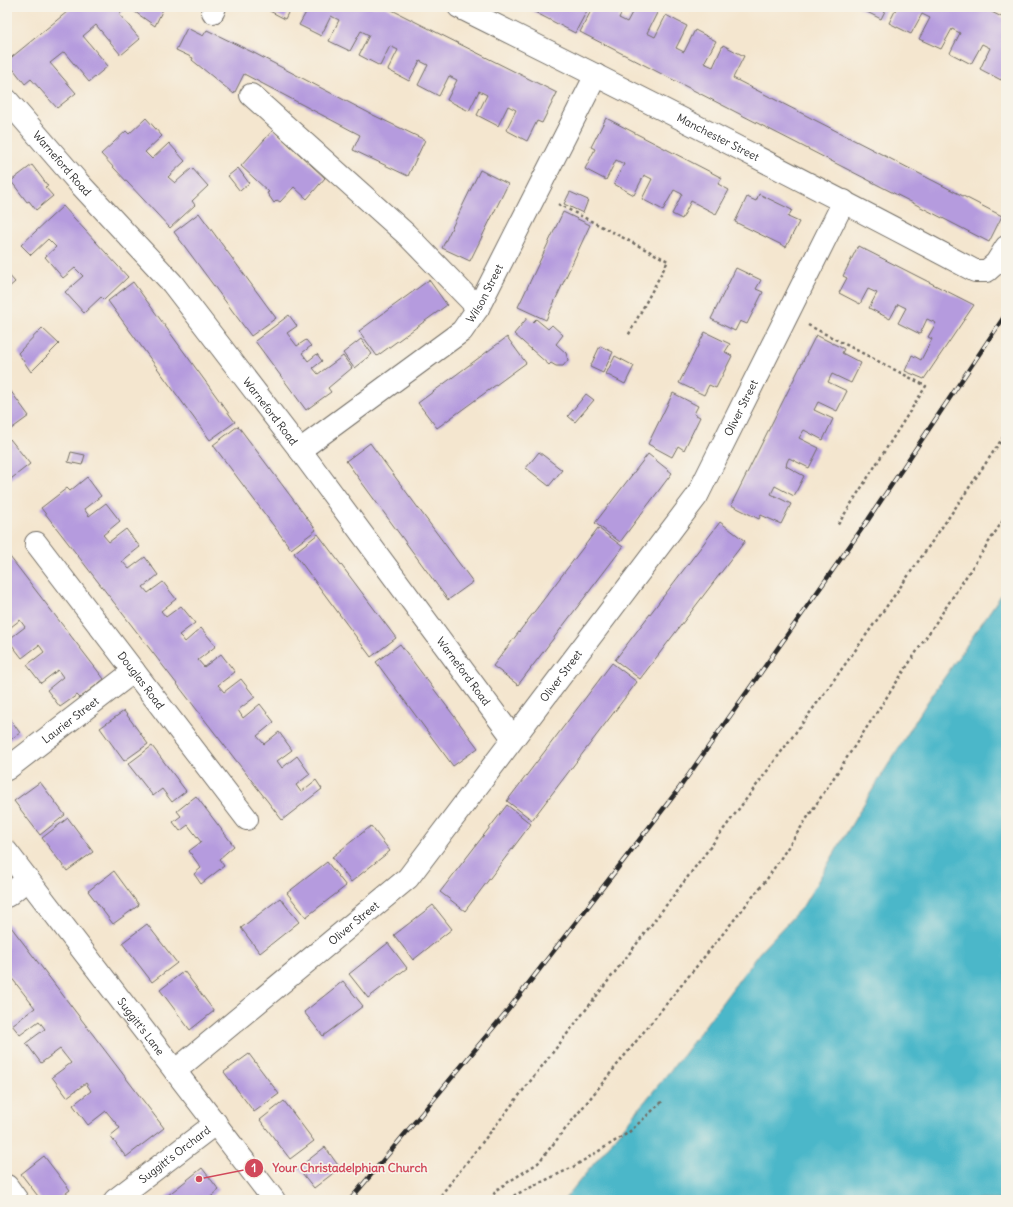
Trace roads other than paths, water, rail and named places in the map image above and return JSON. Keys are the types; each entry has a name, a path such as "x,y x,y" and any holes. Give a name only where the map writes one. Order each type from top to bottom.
{"street":[{"name":"Manchester Street","path":"459,7 596,75 975,271 987,271 996,263 1006,247"},
{"name":"Wilson Street","path":"300,450 462,331 478,308 596,75"},
{"path":"251,95 406,234 478,308"},
{"name":"Warneford Road","path":"7,100 78,182 172,283 300,450 514,738"},
{"name":"Oliver Street","path":"175,1071 408,878 696,496 844,202"},
{"name":"Douglas Road","path":"36,543 247,818"},
{"name":"Laurier Street","path":"7,768 134,671"},
{"name":"Suggitt's Lane","path":"7,852 274,1200"},
{"path":"7,896 28,880"},
{"name":"Suggitt's Orchard","path":"115,1200 216,1123"},
{"path":"7,1186 18,1200"}],"water":[{"path":"1006,588 1006,1200 564,1200 683,1055 759,953 803,906 926,704"}],"railway":[{"path":"350,1200 508,1010 678,790 868,520 1006,314"}],"place":[{"name":"Your Christadelphian Church","path":"199,1179"}]}
